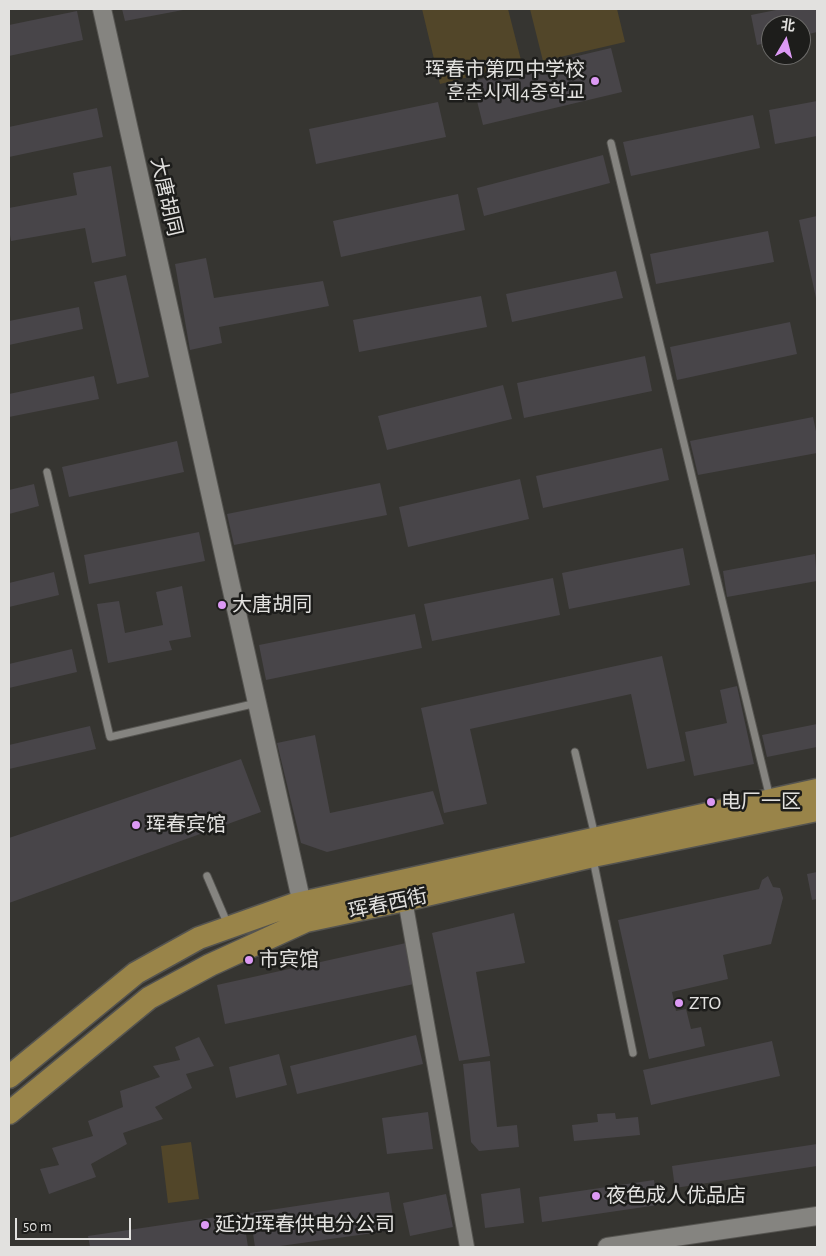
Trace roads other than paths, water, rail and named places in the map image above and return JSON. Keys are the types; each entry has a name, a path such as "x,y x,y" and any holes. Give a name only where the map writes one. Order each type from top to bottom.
{"main road":[{"name":"珲春西街","path":"9,1112 149,998 304,912 405,900 817,790"},
{"name":"珲春西街","path":"11,1074 136,973 199,938 230,927 594,848 817,810"},
{"path":"9,1129 29,1097"}],"street":[{"name":"大唐胡同","path":"102,9 304,912"},
{"path":"405,900 467,1247"},
{"path":"607,1247 672,1242 817,1216"}],"lane":[{"path":"611,143 770,801"},
{"path":"47,472 110,738 257,702"},
{"path":"575,752 633,1053"},
{"path":"207,876 230,927"}],"place":[{"name":"珲春市第四中学校 훈춘시제4중학교","path":"595,81"},
{"name":"大唐胡同","path":"222,605"},
{"name":"电厂一区","path":"711,802"},
{"name":"珲春宾馆","path":"136,825"},
{"name":"市宾馆","path":"249,960"},
{"name":"ZTO","path":"679,1003"},
{"name":"夜色成人优品店","path":"596,1196"},
{"name":"延边珲春供电分公司","path":"205,1225"}]}
